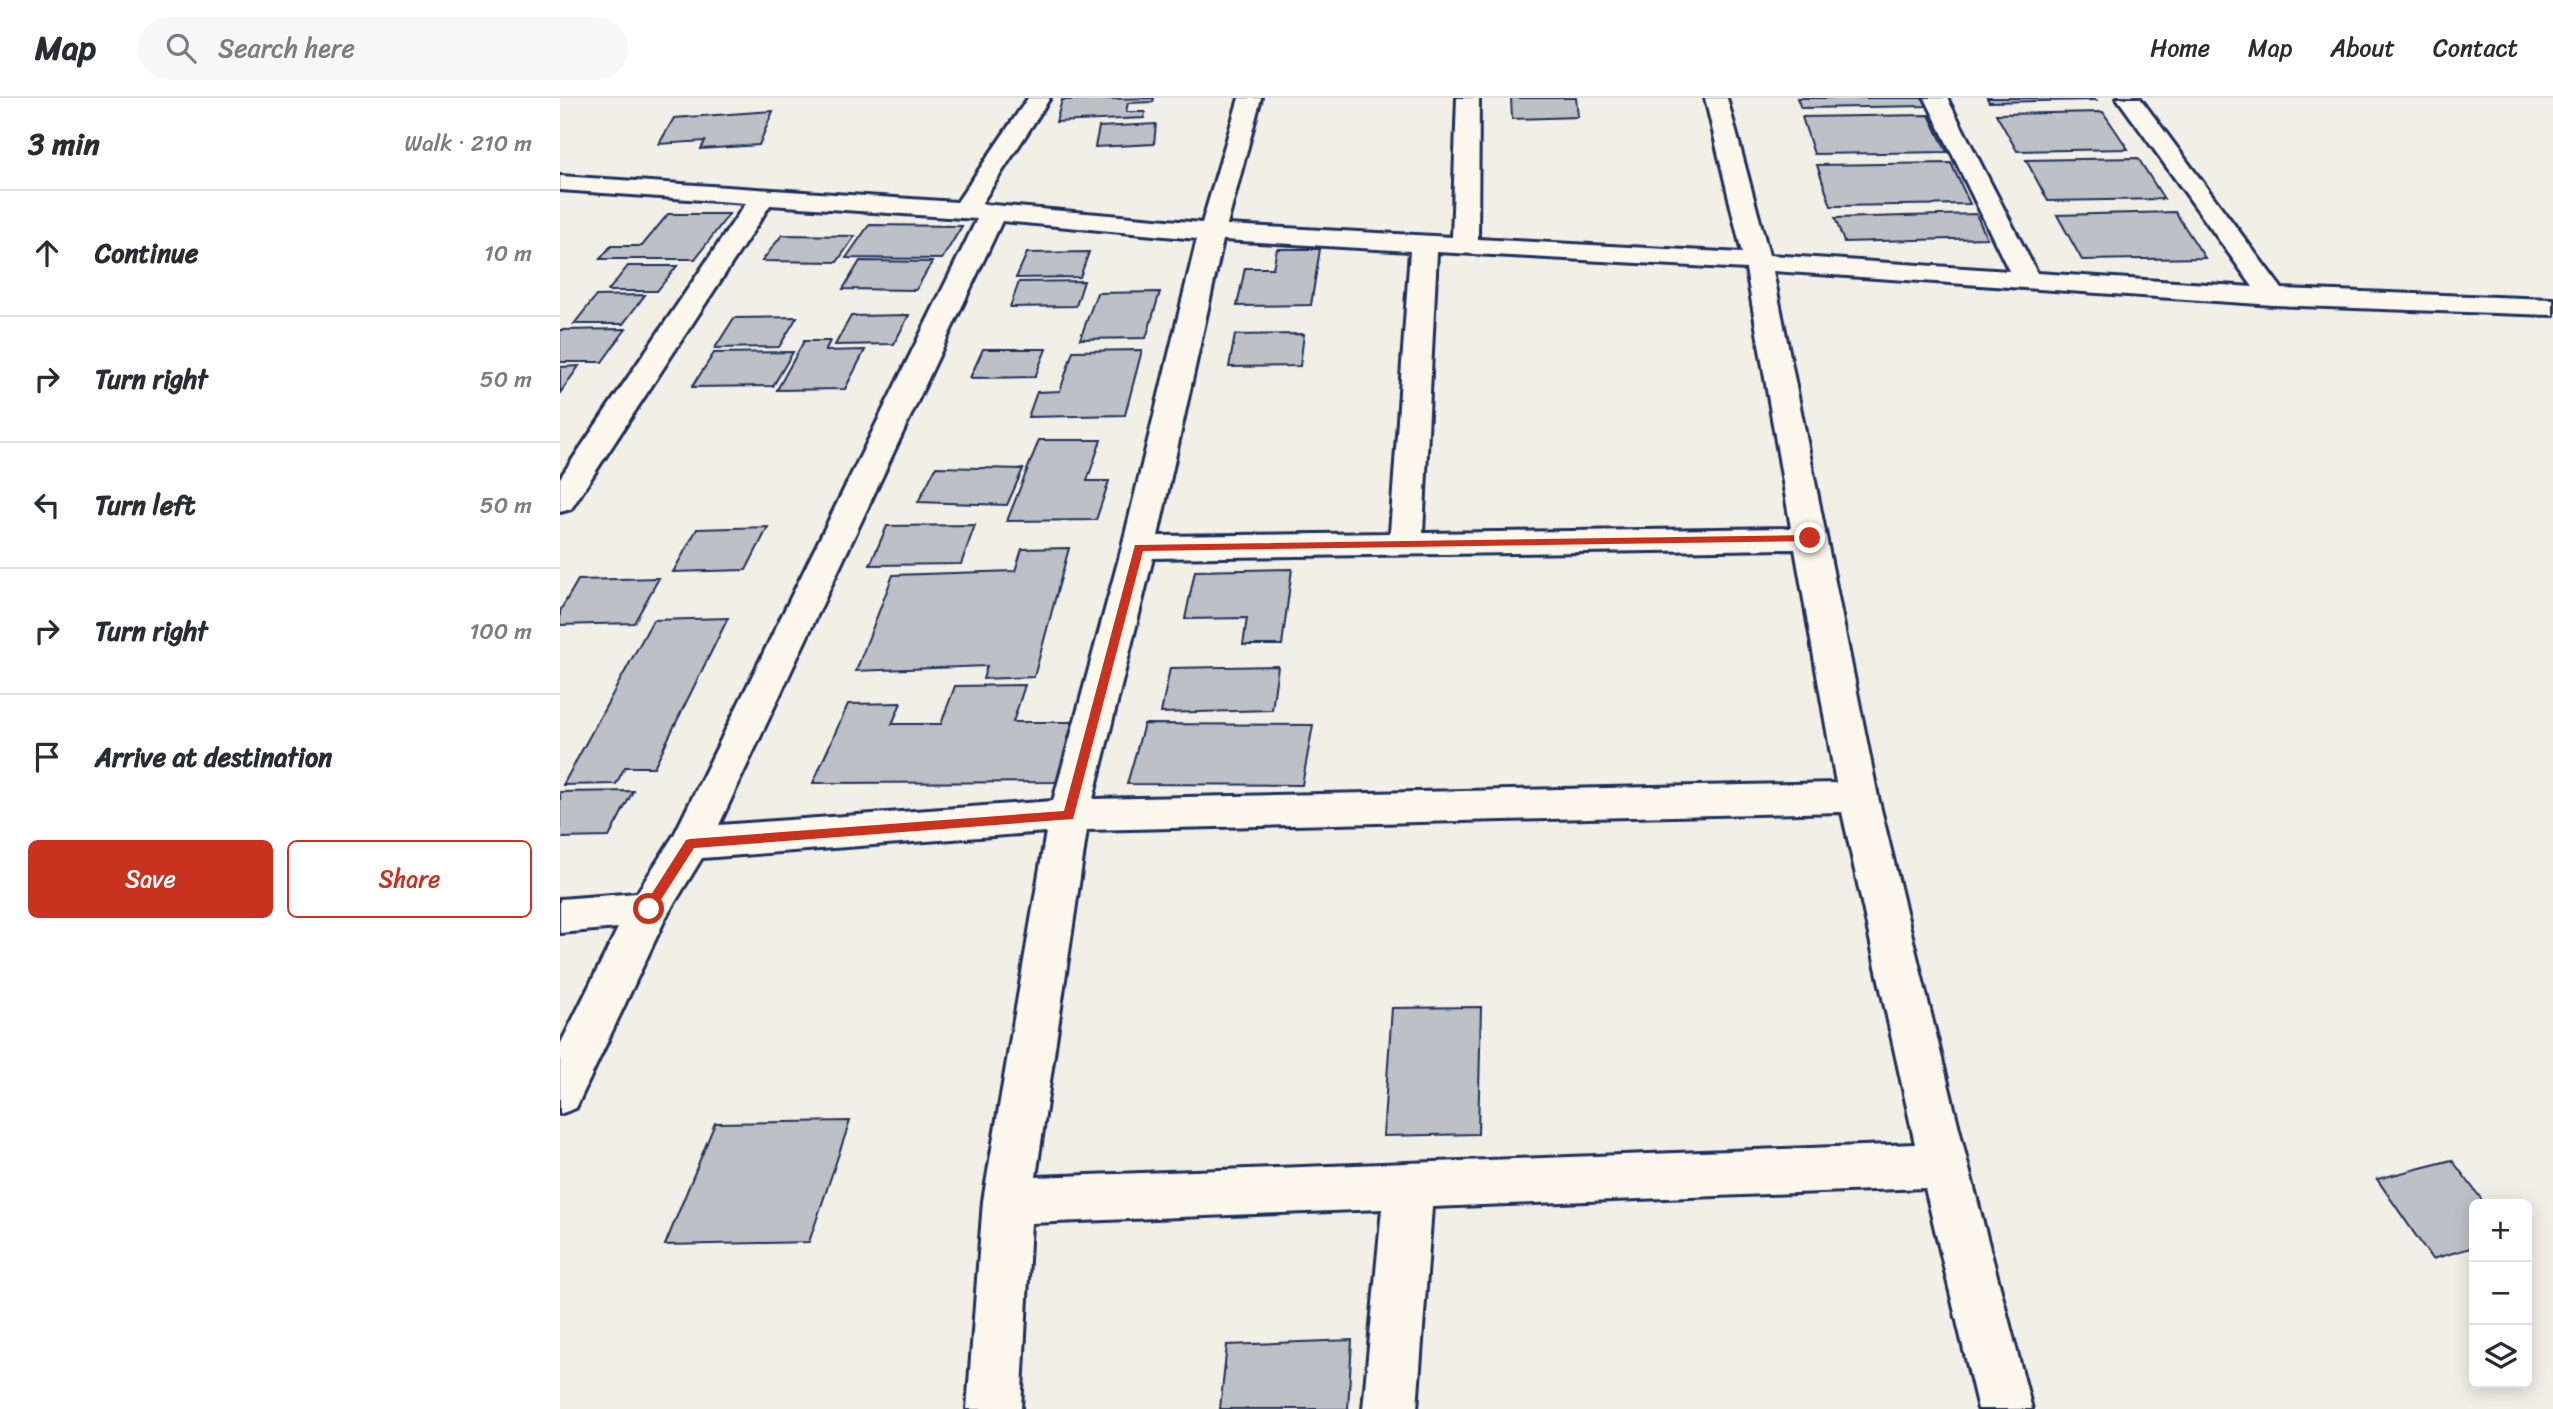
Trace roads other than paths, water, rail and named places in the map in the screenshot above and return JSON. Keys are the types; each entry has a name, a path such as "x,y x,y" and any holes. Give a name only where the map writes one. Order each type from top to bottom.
{"street":[{"path":"560,1093 649,909 690,843 979,212 1039,98"},
{"path":"995,1409 1008,1201 1069,816 1139,547 1212,232 1250,98"},
{"path":"1465,245 1468,98"},
{"path":"1716,98 1758,262 1858,797 1944,1164 2006,1409"},
{"path":"1936,98 2027,280"},
{"path":"2128,98 2274,297"},
{"path":"560,183 979,212 1212,232 1758,262 2274,297 2553,307"},
{"path":"560,502 763,196"},
{"path":"1406,544 1424,243"},
{"path":"1139,547 1810,538"},
{"path":"690,843 1069,816 1858,797"},
{"path":"560,916 649,909"},
{"path":"1008,1201 1944,1164"},
{"path":"1390,1409 1409,1186"}]}
